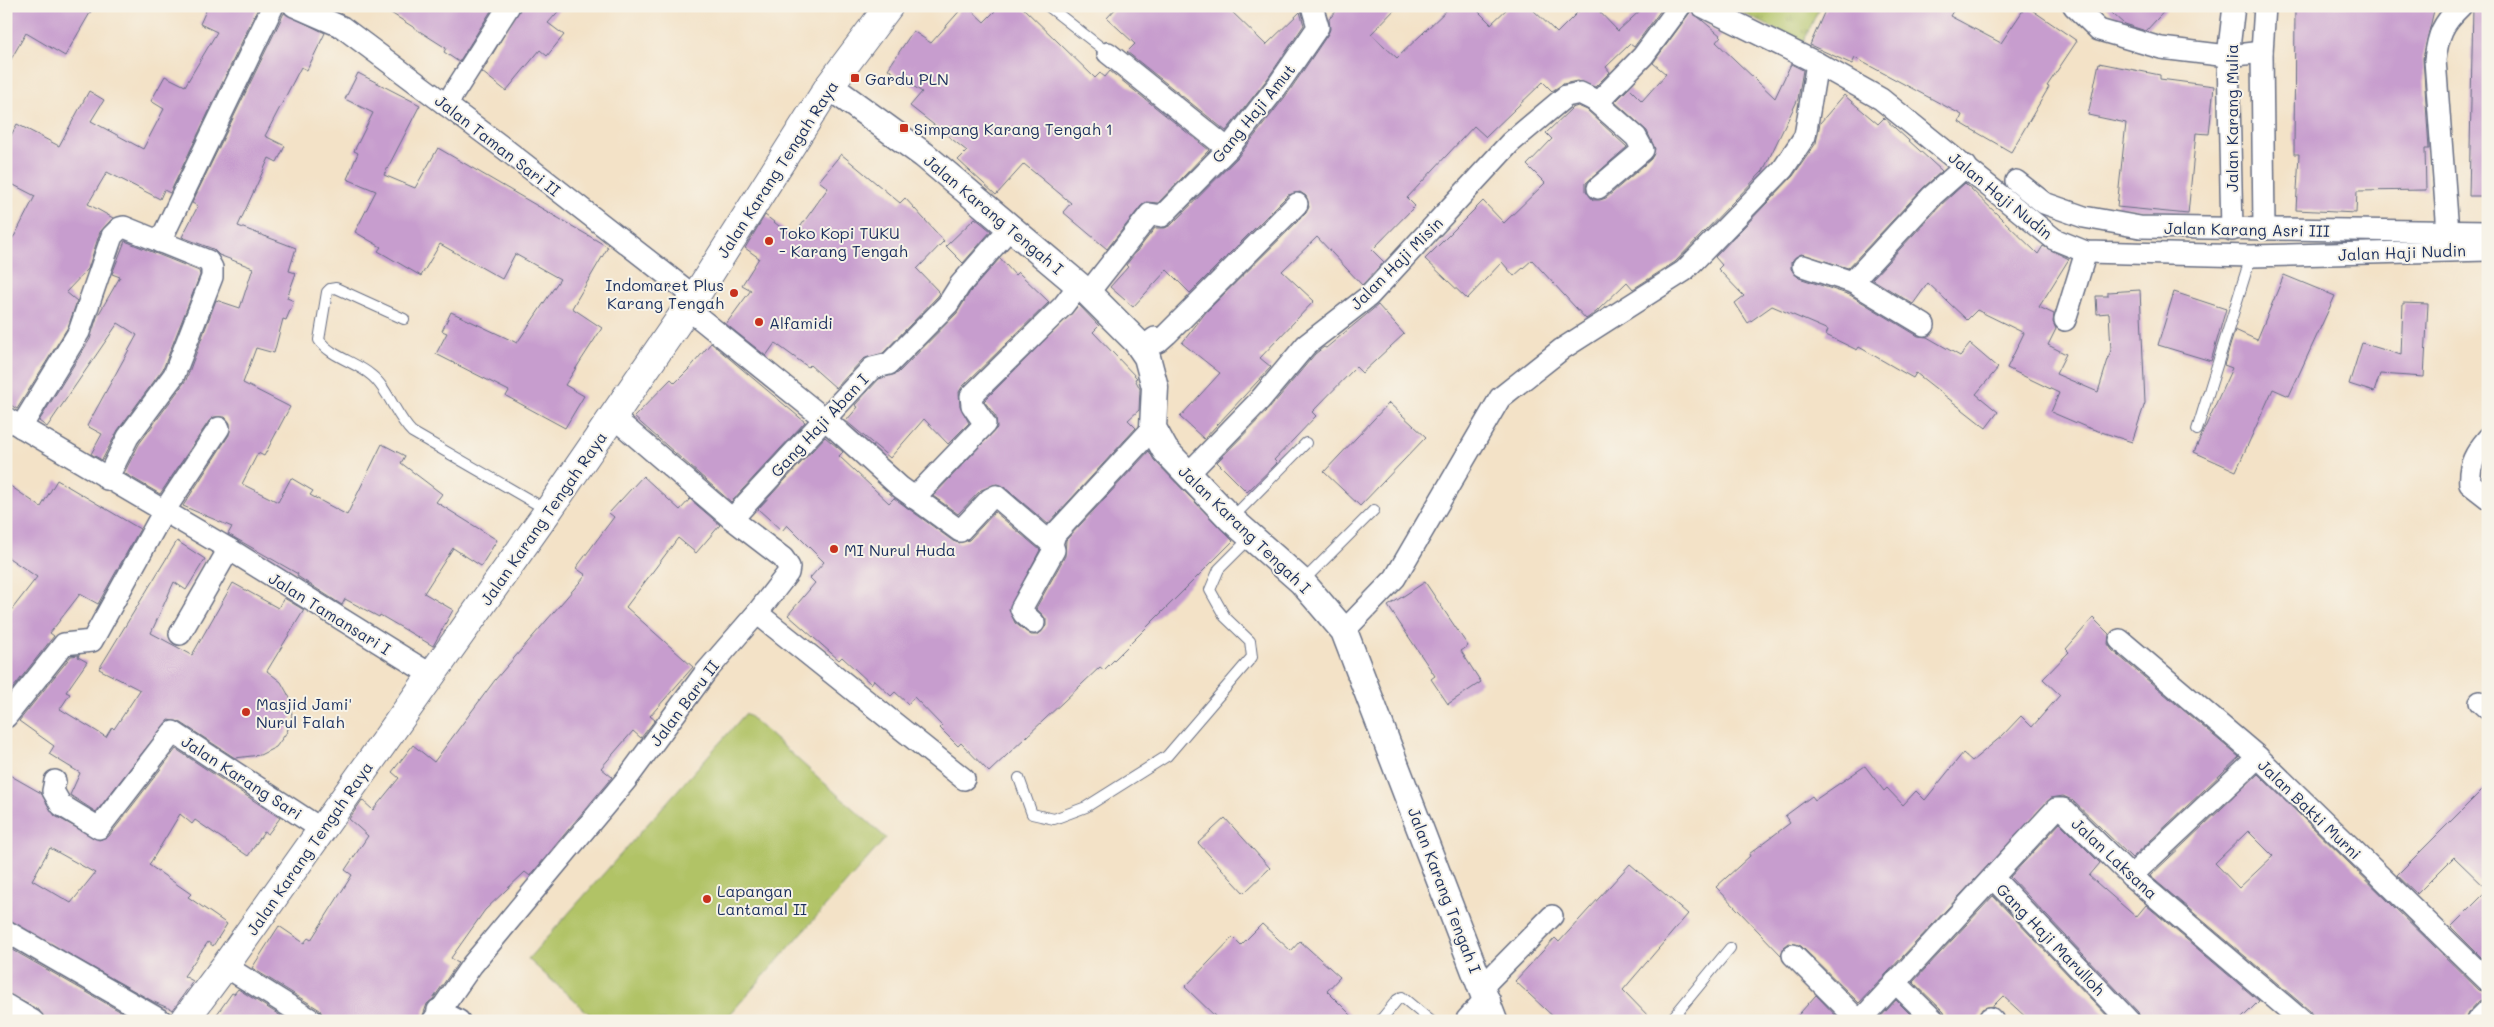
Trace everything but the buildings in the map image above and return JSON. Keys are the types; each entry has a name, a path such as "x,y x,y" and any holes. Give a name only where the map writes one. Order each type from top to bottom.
{"main road":[{"name":"Jalan Karang Tengah Raya","path":"184,1021 433,676 548,511 691,303 829,86 889,6"}],"street":[{"path":"160,242 273,6"},
{"name":"Jalan Taman Sari II","path":"294,6 342,27 446,104 691,303 914,498 960,530 990,499 996,496 1052,544"},
{"path":"446,104 509,6"},
{"name":"Gang Haji Amut","path":"1083,289 1150,214 1162,216 1228,149 1278,85 1318,27 1312,6"},
{"path":"1594,100 1600,99 1643,56 1680,6"},
{"name":"Jalan Haji Nudin","path":"1702,6 1817,63 1881,99 2054,239 2086,252 2251,256 2488,250"},
{"path":"2074,6 2099,30 2161,48 2228,56 2262,52"},
{"name":"Jalan Karang Mulia","path":"2232,230 2228,56 2234,6"},
{"name":"Jalan Karang Mulia","path":"2264,229 2262,52 2265,6"},
{"path":"2448,232 2435,60 2438,36 2449,17 2461,6"},
{"path":"1108,53 1228,149"},
{"path":"1344,631 1395,578 1500,398 1562,349 1684,271 1783,169 1805,136 1817,63"},
{"name":"Jalan Karang Tengah I","path":"829,86 924,155 1083,289 1142,348 1155,387 1153,428 1165,450 1231,520 1302,582 1344,631 1488,1003"},
{"name":"Jalan Haji Misin","path":"1187,475 1259,401 1306,345 1369,296 1510,143 1566,96 1580,93 1594,100"},
{"path":"1594,100 1636,137 1644,150 1598,188"},
{"path":"1855,283 1855,279 1932,196 1966,166"},
{"name":"Jalan Karang Asri III","path":"2016,181 2044,203 2084,217 2140,227 2232,230 2488,232"},
{"path":"1142,348 1155,338 1158,342 1167,334 1297,204"},
{"path":"13,422 79,332 95,282 116,230 124,227 208,261 212,268 212,277 174,375 128,438 107,478"},
{"name":"Gang Haji Aban I","path":"732,519 826,420 872,368 889,364 948,304 960,285 1010,228"},
{"path":"2065,320 2086,252"},
{"path":"1803,266 1855,283 1924,326"},
{"path":"914,498 985,424 972,405 971,396 1063,306 1083,289"},
{"name":"Jalan Baru II","path":"436,1016 479,957 626,780 705,673 757,613 788,573 789,567 783,558 732,519 612,416"},
{"name":"Jalan Tamansari I","path":"13,422 229,549 433,676"},
{"path":"6,717 64,644 92,641 164,511 219,428"},
{"path":"1034,623 1021,609 1054,550 1052,544 1055,534 1153,428"},
{"path":"2488,438 2478,449 2469,472 2470,484 2488,498"},
{"path":"180,634 229,549"},
{"path":"757,613 964,780"},
{"path":"2120,640 2258,757"},
{"name":"Jalan Karang Sari","path":"55,780 53,791 61,805 99,828 172,732 322,829"},
{"name":"Jalan Bakti Murni","path":"2131,876 2258,757 2488,981"},
{"name":"Jalan Laksana","path":"1860,1021 2056,809 2059,808 2063,809 2131,876 2302,1021"},
{"name":"Gang Haji Marulloh","path":"1993,878 2129,1021"},
{"path":"1469,1021 1488,1003 1552,916"},
{"path":"6,931 162,1021"},
{"path":"1793,955 1860,1021"},
{"path":"225,966 313,1021"},
{"path":"1895,982 1935,1021"},
{"path":"6,1005 33,1021"},
{"path":"2477,1021 2488,1010"},
{"path":"436,1016 458,1021"}],"lane":[{"path":"1048,6 1108,53"},
{"path":"2197,430 2251,256"},
{"path":"404,319 336,288 330,289 327,292 319,340 328,349 372,375 400,420 412,432 548,511"},
{"path":"1231,520 1306,443"},
{"path":"1302,582 1374,510"},
{"path":"1019,778 1032,814 1054,819 1086,807 1167,756 1252,657 1250,641 1225,618 1210,590 1219,569 1251,537"},
{"path":"1670,1021 1730,948"},
{"path":"1380,1021 1397,1000 1402,997 1431,1021"}],"green space":[{"path":"1729,6 1820,6 1803,43"},
{"name":"Lapangan Lantamal II","path":"746,713 886,838 724,1021 597,1021 528,959"}],"place":[{"name":"Gardu PLN","path":"855,78"},
{"name":"Simpang Karang Tengah 1","path":"904,128"},
{"name":"Toko Kopi TUKU - Karang Tengah","path":"769,241"},
{"name":"Indomaret Plus Karang Tengah","path":"734,293"},
{"name":"Alfamidi","path":"759,322"},
{"name":"MI Nurul Huda","path":"834,549"},
{"name":"Masjid Jami' Nurul Falah","path":"246,712"},
{"name":"Lapangan Lantamal II","path":"707,899"}]}
